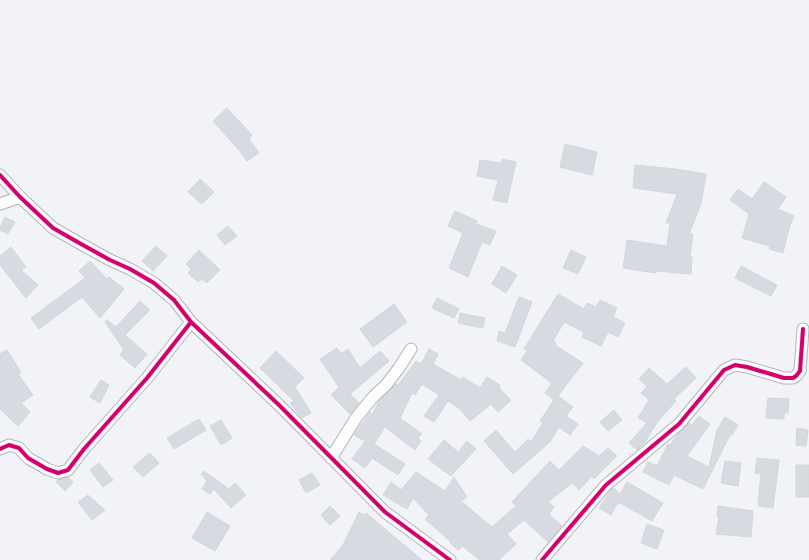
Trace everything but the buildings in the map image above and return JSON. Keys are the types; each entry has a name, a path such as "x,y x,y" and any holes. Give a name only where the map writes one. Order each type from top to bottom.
{"street":[{"path":"0,175 20,197 53,228 154,283 174,300 190,322 280,405 385,512 450,560"},
{"path":"0,204 20,197"},
{"path":"0,449 9,445 19,448 28,458 47,469 58,472 68,470 84,449 147,378 190,322"},
{"path":"542,560 606,485 679,424 724,370 735,365 784,378 793,378 796,376 800,371 803,329"},
{"path":"331,458 356,418 373,397 386,385 411,349"}],"cycle path":[{"path":"0,175 20,197 53,228 154,283 174,300 191,322 279,405 385,512 450,560"},
{"path":"0,449 9,445 19,448 28,458 47,469 58,473 68,470 84,449 147,378 191,322"},
{"path":"542,560 606,485 679,424 724,370 735,365 784,378 793,378 796,376 800,371 803,329"}]}
